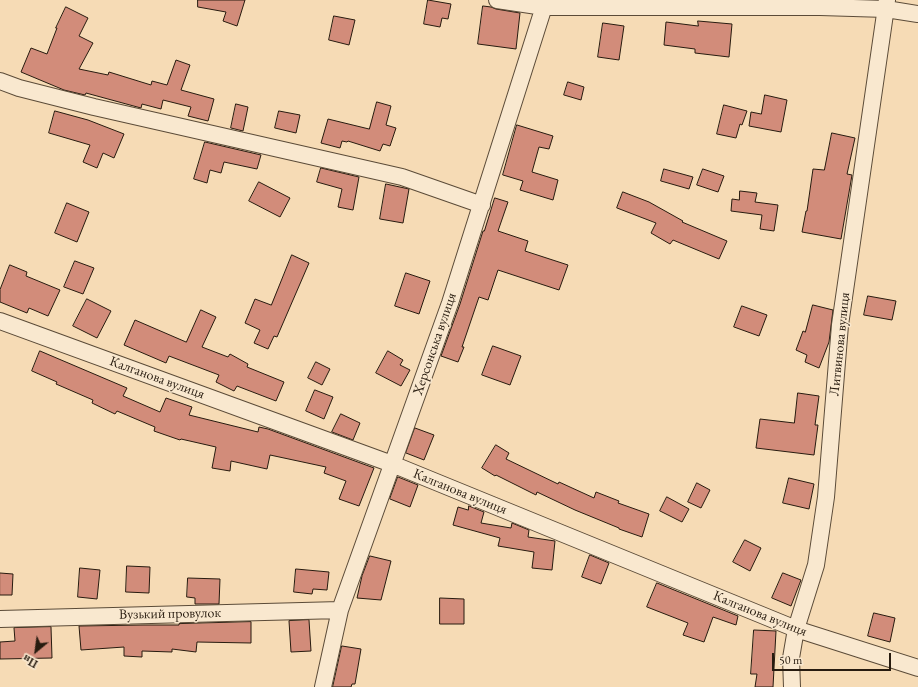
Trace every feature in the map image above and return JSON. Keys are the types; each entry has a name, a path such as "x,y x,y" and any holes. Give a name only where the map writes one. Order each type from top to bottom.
{"street":[{"path":"497,0 545,4 820,7 887,4 918,14"},
{"name":"Херсонська вулиця","path":"323,687 340,610 450,303 545,4"},
{"name":"Литвинова вулиця","path":"792,687 791,658 796,629 816,565 826,497 840,325 887,4"},
{"path":"0,81 19,88 94,107 402,177 482,205"},
{"name":"Калганова вулиця","path":"0,321 392,464 796,629 918,668"},
{"name":"Вузький провулок","path":"0,619 340,610"}],"building":[{"path":"198,0 245,0 237,26 223,21 226,12 198,7"},
{"path":"428,0 451,4 448,19 442,18 440,27 424,24"},
{"path":"483,6 520,13 516,49 478,44"},
{"path":"66,7 88,18 79,36 93,43 79,69 108,75 109,72 151,85 152,81 167,85 176,60 190,65 181,90 214,99 208,121 188,116 191,107 163,100 161,109 142,104 141,108 86,93 85,95 64,90 21,72 31,48 47,54 56,28"},
{"path":"334,16 355,20 349,45 329,40"},
{"path":"698,21 732,24 729,57 695,53 695,49 664,45 666,22 698,26"},
{"path":"603,23 624,26 619,60 598,57"},
{"path":"568,82 584,87 581,100 564,95"},
{"path":"765,95 787,100 781,132 749,126 751,112 761,114"},
{"path":"377,102 391,106 386,125 396,128 390,146 383,144 380,151 348,141 342,141 340,148 321,143 328,119 369,129"},
{"path":"236,104 248,107 243,131 231,128"},
{"path":"724,105 747,111 742,125 740,124 736,138 717,134"},
{"path":"55,111 88,120 124,134 114,158 103,153 97,168 83,162 90,145 49,133"},
{"path":"279,111 300,115 296,133 275,128"},
{"path":"517,125 553,136 549,149 539,147 532,172 558,180 553,200 520,190 523,181 503,175"},
{"path":"832,133 855,138 847,174 852,175 841,239 802,232 807,211 813,169 824,170"},
{"path":"205,142 261,155 257,169 224,162 221,173 210,170 207,183 194,179"},
{"path":"321,168 359,177 353,210 338,207 342,189 317,182"},
{"path":"664,169 693,177 689,189 661,181"},
{"path":"703,169 724,176 718,192 697,185"},
{"path":"259,182 290,198 280,217 249,201"},
{"path":"386,184 409,189 403,223 380,219"},
{"path":"740,191 757,193 755,202 778,205 774,231 760,229 762,215 731,211 732,199 739,200"},
{"path":"623,192 649,202 683,221 682,222 727,241 719,259 673,240 670,244 651,233 656,223 617,208"},
{"path":"495,198 508,202 498,231 528,241 525,251 568,265 559,290 498,270 488,300 479,297 458,362 441,356"},
{"path":"67,203 89,212 77,242 55,233"},
{"path":"292,255 309,263 277,337 274,336 268,349 254,343 260,330 245,323 255,299 271,305"},
{"path":"75,261 94,268 83,294 64,287"},
{"path":"10,265 27,272 26,276 60,290 48,316 29,308 27,313 0,302 0,290"},
{"path":"406,273 430,281 419,314 395,306"},
{"path":"868,296 896,301 892,320 864,315"},
{"path":"87,299 111,311 97,338 73,326"},
{"path":"813,305 833,310 829,342 819,368 805,362 807,355 796,350 803,331 805,332"},
{"path":"742,306 767,315 759,336 734,327"},
{"path":"201,310 216,317 202,347 228,357 230,354 248,364 247,367 284,382 276,401 237,386 234,391 216,382 219,375 169,356 166,363 124,345 135,320 186,342"},
{"path":"493,346 521,356 510,385 482,375"},
{"path":"40,351 127,388 123,396 160,412 166,398 192,407 189,415 258,432 259,427 268,429 374,468 359,506 339,499 346,481 324,473 326,467 270,455 267,469 231,461 230,471 212,468 216,447 180,440 154,431 155,427 117,411 115,414 92,403 93,400 56,384 57,382 32,371"},
{"path":"388,351 403,360 400,365 410,370 401,386 376,373"},
{"path":"316,362 330,369 322,385 308,378"},
{"path":"315,390 333,397 324,419 306,411"},
{"path":"798,393 819,396 815,425 818,425 814,455 756,448 760,419 794,423"},
{"path":"341,414 360,423 353,440 332,432"},
{"path":"415,428 434,435 424,460 406,453"},
{"path":"496,445 509,453 506,459 558,484 559,482 594,498 596,492 619,501 618,503 649,514 642,537 619,529 537,492 536,495 496,475 495,476 482,468"},
{"path":"398,477 418,485 410,507 390,499"},
{"path":"789,478 814,484 809,509 783,503"},
{"path":"697,483 710,490 701,508 688,502"},
{"path":"667,497 689,509 682,522 660,511"},
{"path":"469,506 484,512 481,523 511,528 512,523 529,530 528,537 555,541 552,570 532,568 534,552 498,546 500,538 453,525 458,507 468,510"},
{"path":"745,540 761,548 750,571 733,562"},
{"path":"590,555 609,563 601,584 582,577"},
{"path":"370,556 391,561 381,600 357,598 362,576"},
{"path":"127,566 150,567 149,593 126,592"},
{"path":"80,568 100,570 97,599 78,597"},
{"path":"296,569 329,572 327,590 313,589 312,594 294,592"},
{"path":"0,573 13,574 12,595 0,595"},
{"path":"783,573 801,580 791,606 772,598"},
{"path":"188,578 220,579 219,604 195,604 195,598 187,597"},
{"path":"657,583 738,616 736,625 713,617 704,642 683,635 688,623 647,607"},
{"path":"440,598 464,599 464,624 440,624"},
{"path":"874,613 895,618 890,642 868,636"},
{"path":"309,620 311,651 291,652 289,621"},
{"path":"251,622 251,643 197,642 196,652 172,649 172,652 142,651 142,657 124,656 124,647 81,650 79,626 179,625"},
{"path":"51,627 52,658 0,659 0,642 15,641 14,628"},
{"path":"754,630 776,631 773,687 755,687 757,674 751,674"},
{"path":"342,646 361,649 355,684 352,684 351,687 333,687"}]}
